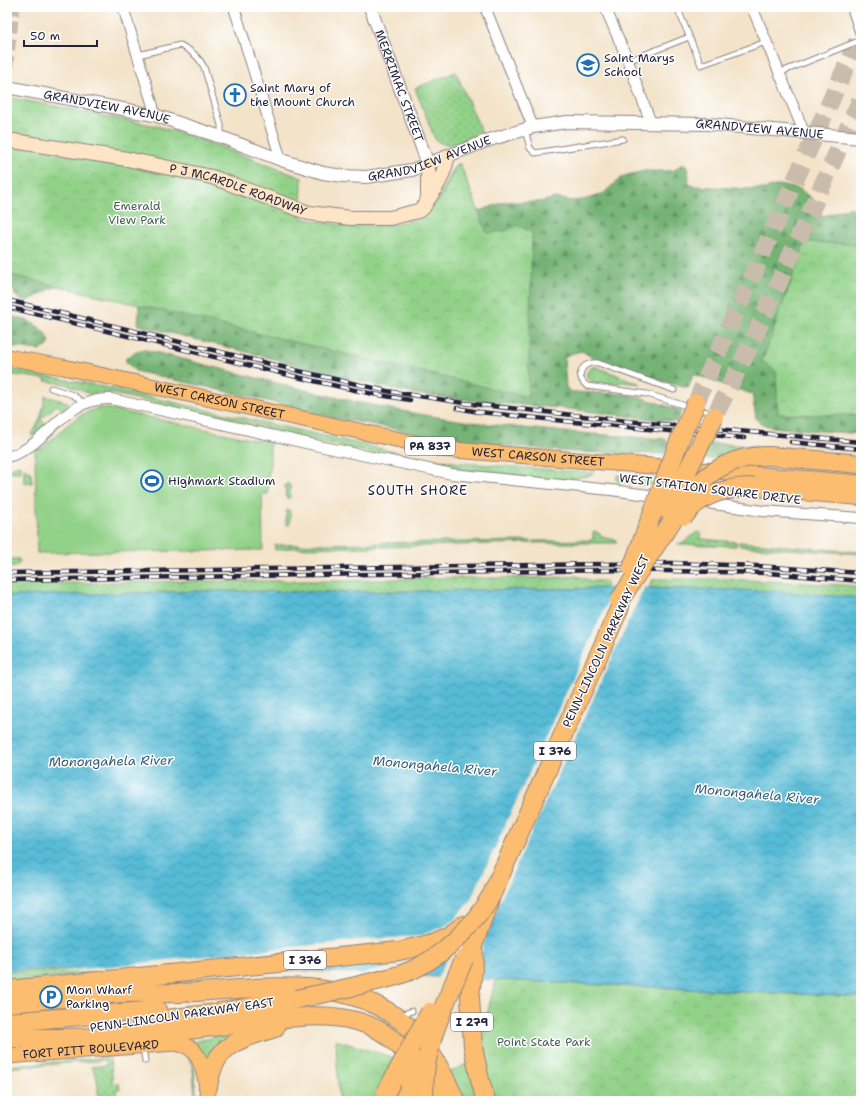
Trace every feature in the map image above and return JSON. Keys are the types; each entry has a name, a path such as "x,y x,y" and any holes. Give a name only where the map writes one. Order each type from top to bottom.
{"highway":[{"name":"PENN-LINCOLN PARKWAY WEST","path":"620,604 680,439 696,403"},
{"name":"PENN-LINCOLN PARKWAY WEST","path":"491,891 620,604 716,414"},
{"path":"620,604 690,494 700,482 719,468 743,458 763,456 861,464"},
{"path":"620,604 683,517 697,502 724,491 744,487 861,496"},
{"name":"I 279","path":"425,1101 424,1077 430,1048 491,891"},
{"name":"I 376","path":"7,990 410,949 442,939 459,929 491,891"},
{"name":"PENN-LINCOLN PARKWAY EAST","path":"7,1038 171,1019 252,1007 297,999 391,978 419,967 435,957 466,929 477,916 491,891"},
{"path":"406,1095 468,953"},
{"path":"383,1096 422,1026 468,953"},
{"name":"I 279","path":"468,953 474,959 470,997 473,1042 480,1080 486,1099"},
{"path":"7,1003 129,993 178,993 274,987 322,990 358,998 384,1009 404,1013 413,1030 441,1071 456,1101"},
{"path":"7,1012 129,1001 178,993"},
{"path":"7,1022 297,999"},
{"path":"7,1038 96,1038 172,1032 317,1015 332,1016 358,1021 369,1025 391,1039 415,1064 438,1101"},
{"path":"208,1094 210,1073 223,1050 230,1045 253,1035 317,1015"},
{"path":"175,1043 263,1021"}],"main road":[{"name":"P J MCARDLE ROADWAY","path":"7,140 127,158 212,177 309,213 351,218 390,218 418,211 423,208 435,190 446,166 448,156"},
{"path":"428,164 428,199"},
{"name":"WEST CARSON STREET","path":"7,357 63,367 442,449 861,483"},
{"path":"175,1043 184,1045 195,1052 200,1061 208,1094"},
{"name":"FORT PITT BOULEVARD","path":"7,1056 144,1054 175,1043"}],"street":[{"path":"123,7 153,106 154,114"},
{"path":"234,7 281,160"},
{"name":"MERRIMAC STREET","path":"370,7 428,164"},
{"path":"485,7 528,128"},
{"path":"605,7 628,61 651,123"},
{"path":"752,7 804,132"},
{"path":"852,7 861,34"},
{"name":"GRANDVIEW AVENUE","path":"7,87 154,114 281,160 322,173 344,176 383,175 412,170 486,141 528,128 567,122 707,124 861,138"},
{"name":"WEST STATION SQUARE DRIVE","path":"7,457 17,454 30,446 68,413 84,403 101,398 452,474 611,490 763,511 861,518"}],"lane":[{"path":"676,7 701,65 766,42"},
{"path":"628,61 689,37"},
{"path":"779,72 861,40"},
{"path":"138,55 180,45 197,56 204,66 222,125 221,137"},
{"path":"528,128 530,148 535,153 623,139"},
{"path":"674,390 598,363 587,364 581,373 583,383 587,386 647,394 716,414"},
{"path":"51,388 74,395 84,403"}],"green space":[{"path":"456,72 482,133 458,143 445,144 440,143 435,139 415,88"},
{"name":"Emerald View Park","path":"7,97 157,126 199,139 302,178 301,218 339,225 388,225 422,218 442,198 455,168 460,164 487,233 506,231 516,225 532,232 528,397 7,274"},
{"path":"7,148 300,220 349,227 390,226 419,220 431,210 452,170 457,164 460,164 478,210 480,211 504,202 541,202 555,198 573,201 583,200 603,194 624,176 644,171 673,171 682,164 686,165 687,167 689,184 693,186 765,189 779,185 800,189 813,200 816,205 817,212 822,216 848,208 861,208 861,434 771,427 764,425 756,418 752,394 693,374 689,387 683,387 597,360 582,351 569,354 564,359 566,388 572,392 624,394 646,399 682,411 677,422 560,408 416,394 358,381 138,325 138,299 59,285 27,301 21,299 15,294 12,283 7,276"},
{"path":"805,242 861,245 861,415 778,414 776,371 762,362"},
{"path":"7,316 20,318 38,326 50,342 47,347 39,350 7,346"},
{"path":"140,350 146,350 333,397 429,416 564,432 664,439 669,442 670,445 666,452 661,454 573,452 440,439 371,424 338,419 256,398 135,371 126,362 126,358"},
{"path":"593,367 641,384 591,382 587,378 587,374"},
{"path":"7,368 109,388 413,456 452,462 594,473 589,476 558,480 449,468 398,459 123,396 108,393 90,394 66,384 45,381 46,379 7,374"},
{"path":"45,396 67,402 68,405 62,410 57,405 41,419 46,425 33,436 31,435 41,417"},
{"name":"Highmark Stadium","path":"105,408 260,441 261,439 270,441 268,494 262,494 263,550 37,553 35,449 42,448 70,422 86,412"},
{"path":"709,443 755,446 760,449 724,458 702,458"},
{"path":"19,465 19,467 21,467 21,472 7,472 7,467 9,469"},
{"path":"24,468 31,472 32,483 24,482"},
{"path":"617,475 659,478 656,486 617,481"},
{"path":"288,483 290,486 290,497 288,499 286,497 285,485"},
{"path":"287,510 290,511 290,524 288,525 286,524"},
{"path":"595,531 605,538 616,540 616,543 533,543 533,541 593,540 593,532"},
{"path":"697,532 701,533 701,539 737,542 736,546 678,544 686,541"},
{"path":"531,541 531,543 381,547 380,543"},
{"path":"739,542 859,552 861,546 861,554 740,546"},
{"path":"378,543 378,547 290,548 275,550 275,545"},
{"path":"7,559 19,559 20,563 15,567 7,568"},
{"path":"576,576 592,581 604,581 607,585 605,588 341,592 210,591 7,596 7,584 195,581 344,581 425,578 553,578"},
{"path":"726,579 861,586 861,598 770,591 650,588 650,583 652,580"},
{"path":"121,971 7,982 7,972"},
{"name":"Point State Park","path":"496,980 861,997 861,1101 339,1101 336,1040 394,1058 401,1083 414,1084 450,1072 481,1057 483,1038"},
{"path":"248,1029 209,1069 194,1042"},
{"path":"110,1057 113,1084 119,1084 120,1089 116,1089 117,1101 97,1101 98,1083 96,1075 91,1067 107,1065 106,1060 7,1068 7,1066"},
{"path":"188,1057 194,1067 197,1101 195,1101 193,1068"}],"water":[{"name":"Monongahela River","path":"640,588 770,591 861,598 861,997 288,970 7,970 7,596 210,591 341,592"}],"pier":[{"path":"615,586 645,586 497,907 485,938 481,954 481,981 437,979 449,954 411,978 356,975 382,969 413,956 231,972 55,972 361,940 419,936 445,926 453,921 469,902 475,891"}],"tunnel":[{"path":"7,68 14,7"},
{"path":"696,403 861,33"},
{"path":"717,411 753,340 861,99"}],"railway":[{"path":"7,300 387,391 464,403 627,421 861,442"},
{"path":"7,307 314,381 373,394 410,400"},
{"path":"457,408 479,412 574,422 744,438"},
{"path":"791,442 861,449"},
{"path":"7,573 672,563 757,566 861,573"},
{"path":"7,580 616,570 769,573 861,581"}],"place":[{"name":"Saint Marys School","path":"588,65"},
{"name":"Saint Mary of the Mount Church","path":"235,95"},
{"name":"Highmark Stadium","path":"152,481"},
{"name":"Mon Wharf Parking","path":"51,997"}],"district":[{"name":"SOUTH SHORE","path":"418,490"}]}
